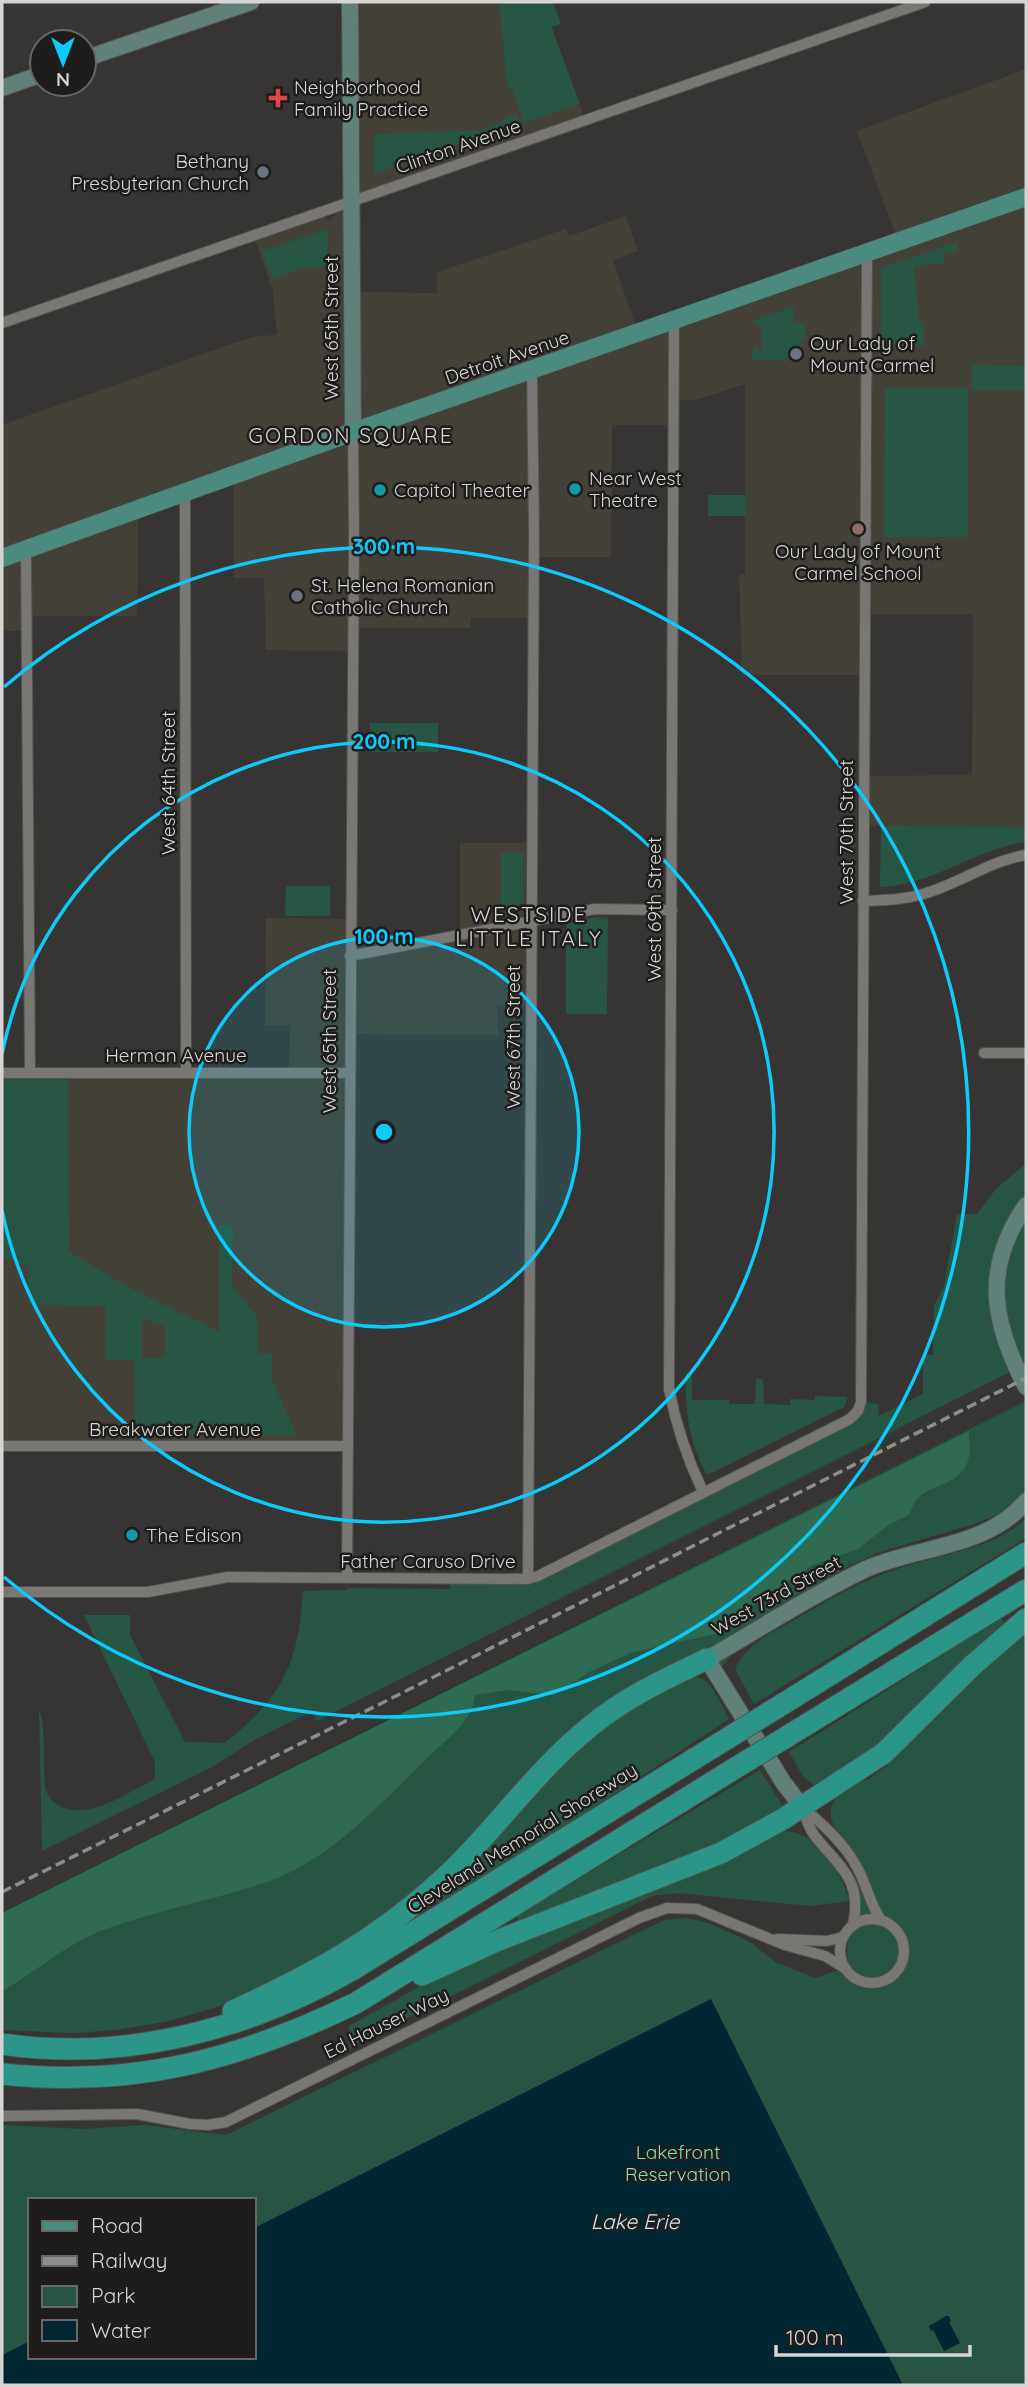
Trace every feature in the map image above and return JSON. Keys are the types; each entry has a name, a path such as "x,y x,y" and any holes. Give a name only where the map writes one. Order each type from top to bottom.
{"highway":[{"name":"Cleveland Memorial Shoreway","path":"2,2044 81,2048 175,2038 268,2012 332,1982 1026,1553"},
{"path":"356,2003 1026,1590"},
{"path":"2,2074 76,2077 125,2075 173,2068 265,2043 499,1940 721,1853 802,1807 884,1753 973,1665 1026,1619"},
{"path":"175,2038 299,1981 343,1956 387,1926 445,1877 563,1750 592,1725 638,1694 707,1659"}],"main road":[{"name":"Detroit Avenue","path":"2,558 353,432 1026,197"}],"street":[{"path":"98,54 251,2"},
{"name":"West 65th Street","path":"347,1577 354,534 350,2"},
{"name":"Clinton Avenue","path":"2,323 925,2"},
{"path":"2,88 28,79"},
{"name":"West 70th Street","path":"858,1411 861,1402 867,252"},
{"name":"West 69th Street","path":"674,320 669,1389 675,1420 703,1492"},
{"name":"West 67th Street","path":"528,1578 534,534 532,370"},
{"name":"West 64th Street","path":"186,492 186,1073"},
{"path":"26,550 30,1073"},
{"path":"863,901 897,900 925,894 1001,861 1026,855"},
{"path":"350,956 595,909 672,910"},
{"path":"984,1053 1026,1053"},
{"name":"Herman Avenue","path":"2,1073 350,1073"},
{"path":"1026,1205 1017,1217 1005,1245 997,1295 1003,1337 1026,1387"},
{"name":"Father Caruso Drive","path":"2,1592 148,1592 228,1577 538,1576 850,1419 858,1411"},
{"name":"Breakwater Avenue","path":"2,1447 348,1446"},
{"name":"West 73rd Street","path":"881,1920 852,1858 823,1825 802,1807 783,1782 707,1659 866,1569 994,1528 1008,1520 1026,1501"},
{"name":"West 73rd Street","path":"802,1807 813,1833 839,1862 851,1885 856,1909 852,1926"},
{"name":"Ed Hauser Way","path":"2,2116 137,2114 190,2124 226,2122 653,1912 667,1908 697,1909 785,1945 825,1956 846,1969"},
{"path":"871,1919 881,1920 898,1932 903,1941 903,1960 899,1968 886,1980 859,1980 846,1969 840,1953 843,1937 852,1926 871,1919"},
{"path":"771,1939 827,1941 843,1937"}],"shaded area":[{"path":"350,2 543,2 585,120 351,201"},
{"path":"1026,69 1026,827 863,826 864,776 972,775 973,614 865,614 865,675 742,675 739,575 745,574 745,384 696,400 675,400 674,425 612,425 611,557 534,557 533,618 471,618 470,628 354,628 353,651 266,650 264,578 234,578 233,476 138,510 137,616 27,616 27,631 2,631 2,425 237,342 257,336 277,335 273,291 254,235 321,212 328,221 351,201 352,292 437,293 437,272 566,229 569,236 626,216 638,251 613,260 638,333 898,241 857,131"},
{"path":"460,843 531,843 530,1005 497,1006 498,1035 351,1034 348,1446 2,1446 2,1232 68,1073 289,1073 290,1025 265,1025 266,918 350,919 350,956 460,936"}],"green space":[{"path":"499,2 553,2 561,24 551,27 580,104 524,123 512,88 508,89"},
{"path":"516,113 519,123 374,174 374,134 482,130"},
{"path":"328,229 327,267 302,268 273,279 262,251"},
{"path":"957,242 958,251 944,252 945,263 914,266 924,346 881,346 881,268"},
{"path":"794,307 793,322 805,323 805,340 801,340 800,360 752,359 754,347 762,351 762,328 754,323 754,320"},
{"path":"972,365 1026,366 1026,390 972,390"},
{"path":"885,388 968,388 968,537 884,537"},
{"path":"708,495 746,495 745,516 708,516"},
{"path":"370,723 438,723 438,752 370,752"},
{"path":"881,826 1026,827 1026,842 989,852 918,881 880,887"},
{"path":"501,853 523,853 523,904 501,908"},
{"path":"286,886 330,886 330,916 285,916"},
{"path":"595,917 608,918 607,1014 566,1014 566,924"},
{"path":"2,1073 68,1073 69,1252 134,1290 219,1332 219,1225 233,1225 232,1286 258,1318 258,1354 272,1354 272,1379 294,1429 294,1435 135,1435 135,1360 106,1360 106,1306 29,1305 28,1266 2,1258","holes":["142,1317 165,1327 165,1358 142,1358"]},
{"path":"1026,1163 1026,1364 317,1721 312,1711 256,1739 212,1767 42,1851 39,1709 43,1728 46,1788 49,1797 59,1806 71,1810 96,1807 155,1779 155,1762 84,1615 130,1615 130,1635 185,1742 225,1743 261,1710 284,1677 297,1639 303,1591 347,1588 450,1589 450,1579 519,1580 850,1419 861,1402 878,1404 879,1416 923,1394 923,1355 933,1355 934,1306 944,1286 957,1214 977,1214 996,1189"},
{"path":"686,1374 692,1374 692,1400 729,1400 729,1404 755,1404 756,1379 763,1379 764,1404 790,1405 790,1399 815,1400 815,1396 848,1397 844,1407 707,1475 689,1426"},
{"path":"1026,1401 1026,1503 974,1524 877,1553 847,1567 764,1615 722,1667 699,1658 635,1687 458,1855 378,1923 263,1990 214,2008 164,2022 116,2030 74,2033 2,2030 2,1913"},
{"path":"969,1431 967,1465 950,1481 919,1497 910,1514 887,1526 858,1549 813,1565 747,1608 715,1634 633,1652 591,1671 554,1695 508,1690 475,1695 469,1713 457,1730 376,1809 317,1857 275,1879 106,1929 65,1949 2,1991 2,1913"},
{"path":"1026,1519 1026,1538 754,1704 735,1669 745,1653 759,1641 869,1580 997,1538"},
{"path":"1001,1618 1007,1626 890,1739 817,1788 803,1776 789,1752"},
{"name":"Lakefront Reservation","path":"1026,1627 1026,2385 2,2385 2,2125 83,2129 145,2125 226,2135 664,1920 687,1918 709,1923 750,1942 775,1962 815,1978 848,1967 849,1928 862,1866 839,1835 831,1819 831,1808 839,1792 851,1784 867,1780 886,1767 943,1705"},
{"path":"698,1677 713,1689 729,1719 569,1824 439,1904 434,1895 567,1757 616,1715 688,1678"},
{"path":"760,1770 785,1809 748,1832 521,1924 516,1916"},
{"path":"786,1831 809,1839 819,1847 835,1867 849,1901 811,1906 677,1893 652,1896 349,2047 349,2026 442,1974 775,1832"}],"water":[{"name":"Lake Erie","path":"711,1999 903,2385 2,2385 2,2355 28,2342 28,2359 256,2359 256,2227"},
{"path":"949,2316 949,2322 960,2343 944,2351 929,2326"}],"railway":[{"path":"2,1892 1026,1378"}],"place":[{"name":"Neighborhood Family Practice","path":"278,98"},
{"name":"Bethany Presbyterian Church","path":"263,172"},
{"name":"Our Lady of Mount Carmel","path":"796,354"},
{"name":"Near West Theatre","path":"575,489"},
{"name":"Capitol Theater","path":"380,490"},
{"name":"Our Lady of Mount Carmel School","path":"858,529"},
{"name":"St. Helena Romanian Catholic Church","path":"297,596"},
{"name":"The Edison","path":"132,1535"}],"district":[{"name":"GORDON SQUARE","path":"351,435"},
{"name":"WESTSIDE LITTLE ITALY","path":"529,926"}]}
